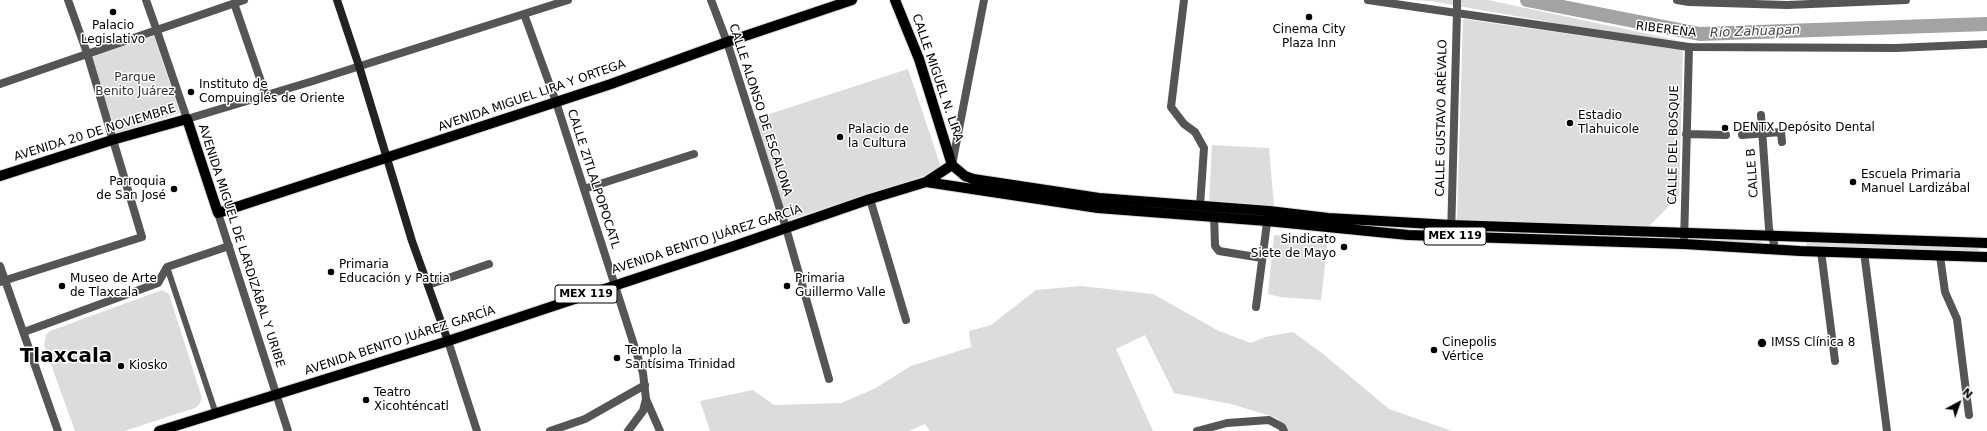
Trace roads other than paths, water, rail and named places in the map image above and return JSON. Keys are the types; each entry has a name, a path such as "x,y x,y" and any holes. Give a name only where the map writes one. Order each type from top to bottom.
{"main road":[{"path":"337,0 359,66 412,241 448,341"},
{"name":"AVENIDA MIGUEL LIRA Y ORTEGA","path":"218,213 611,84 727,42 852,0"},
{"name":"CALLE MIGUEL N. LIRA","path":"895,0 919,59 952,165"},
{"name":"AVENIDA 20 DE NOVIEMBRE","path":"0,176 112,140 187,119"},
{"name":"AVENIDA MIGUEL DE LARDIZÁBAL Y URIBE","path":"187,119 218,213"},
{"name":"AVENIDA BENITO JUÁREZ GARCÍA","path":"216,414 275,394 448,341 614,284 870,199 926,182 952,165"},
{"name":"MEX 119","path":"952,165 964,176 973,179 1099,198 1214,206 1328,218 1684,239 1770,249 1987,257"},
{"name":"MEX 119","path":"926,182 1098,208 1267,221 1331,229 1408,235 1684,239 1769,234 1987,243"},
{"path":"1098,208 1099,198"},
{"name":"MEX 119","path":"159,431 216,414"}],"street":[{"path":"2,281 142,237 87,53 68,0"},
{"name":"AVENIDA MIGUEL DE LARDIZÁBAL Y URIBE","path":"146,0 187,119"},
{"path":"0,84 244,0"},
{"name":"AVENIDA 20 DE NOVIEMBRE","path":"187,119 266,96 568,0"},
{"name":"CALLE ALONSO DE ESCALONA","path":"710,0 727,42 786,228 829,379"},
{"path":"952,165 984,0"},
{"path":"1184,0 1171,107 1184,124 1195,132 1204,148 1200,206"},
{"name":"RIBEREÑA","path":"1368,0 1689,46 1896,48 1987,44"},
{"name":"CALLE GUSTAVO ARÉVALO","path":"1451,236 1457,0"},
{"path":"1677,0 1787,5 1906,0"},
{"path":"234,3 266,96"},
{"name":"CALLE ZITLALPOPOCATL","path":"524,14 556,102 584,189 645,385 646,399"},
{"name":"CALLE DEL BOSQUE","path":"1684,239 1689,46"},
{"name":"CALLE B","path":"1761,115 1769,234 1765,243 1770,249"},
{"path":"1742,135 1781,132 1782,142"},
{"path":"1686,134 1726,135"},
{"path":"584,189 694,154"},
{"path":"870,199 906,320"},
{"path":"1214,206 1215,246 1219,251 1262,258"},
{"path":"1256,307 1269,211"},
{"name":"AVENIDA MIGUEL DE LARDIZÁBAL Y URIBE","path":"218,213 288,431"},
{"path":"24,332 158,283 167,267 229,246"},
{"path":"1821,251 1836,361"},
{"path":"1864,252 1887,431"},
{"path":"1940,256 1944,292 1957,319 1969,414"},
{"path":"428,285 489,264"},
{"path":"0,266 2,281 24,332 58,431"},
{"path":"167,267 216,414"},
{"path":"448,341 477,431"},
{"path":"550,431 585,419 645,385"},
{"path":"628,431 643,411 646,399"},
{"path":"646,399 660,431"},
{"path":"1197,431 1227,423 1269,420 1282,427 1284,431"}],"waterway":[{"name":"Río Zahuapan","path":"1527,0 1700,34 1987,24"}],"place":[{"name":"Palacio Legislativo","path":"113,12"},
{"name":"Cinema City Plaza Inn","path":"1309,17"},
{"name":"Instituto de Compuinglés de Oriente","path":"191,92"},
{"name":"Estadio Tlahuicole","path":"1570,123"},
{"name":"DENTX Depósito Dental","path":"1725,128"},
{"name":"Palacio de la Cultura","path":"840,137"},
{"name":"Escuela Primaria Manuel Lardizábal","path":"1853,182"},
{"name":"Parroquia de San José","path":"174,189"},
{"name":"Sindicato Siete de Mayo","path":"1344,247"},
{"name":"Primaria Educación y Patria","path":"331,272"},
{"name":"Museo de Arte de Tlaxcala","path":"62,286"},
{"name":"Primaria Guillermo Valle","path":"787,286"},
{"name":"IMSS Clínica 8","path":"1762,343"},
{"name":"Cinepolis Vértice","path":"1434,350"},
{"name":"Templo la Santísima Trinidad","path":"617,358"},
{"name":"Kiosko","path":"121,366"},
{"name":"Teatro Xicohténcatl","path":"366,400"}],"district":[{"name":"Tlaxcala","path":"66,357"}],"park label":[{"name":"Parque Benito Juárez","path":"135,85"}]}
